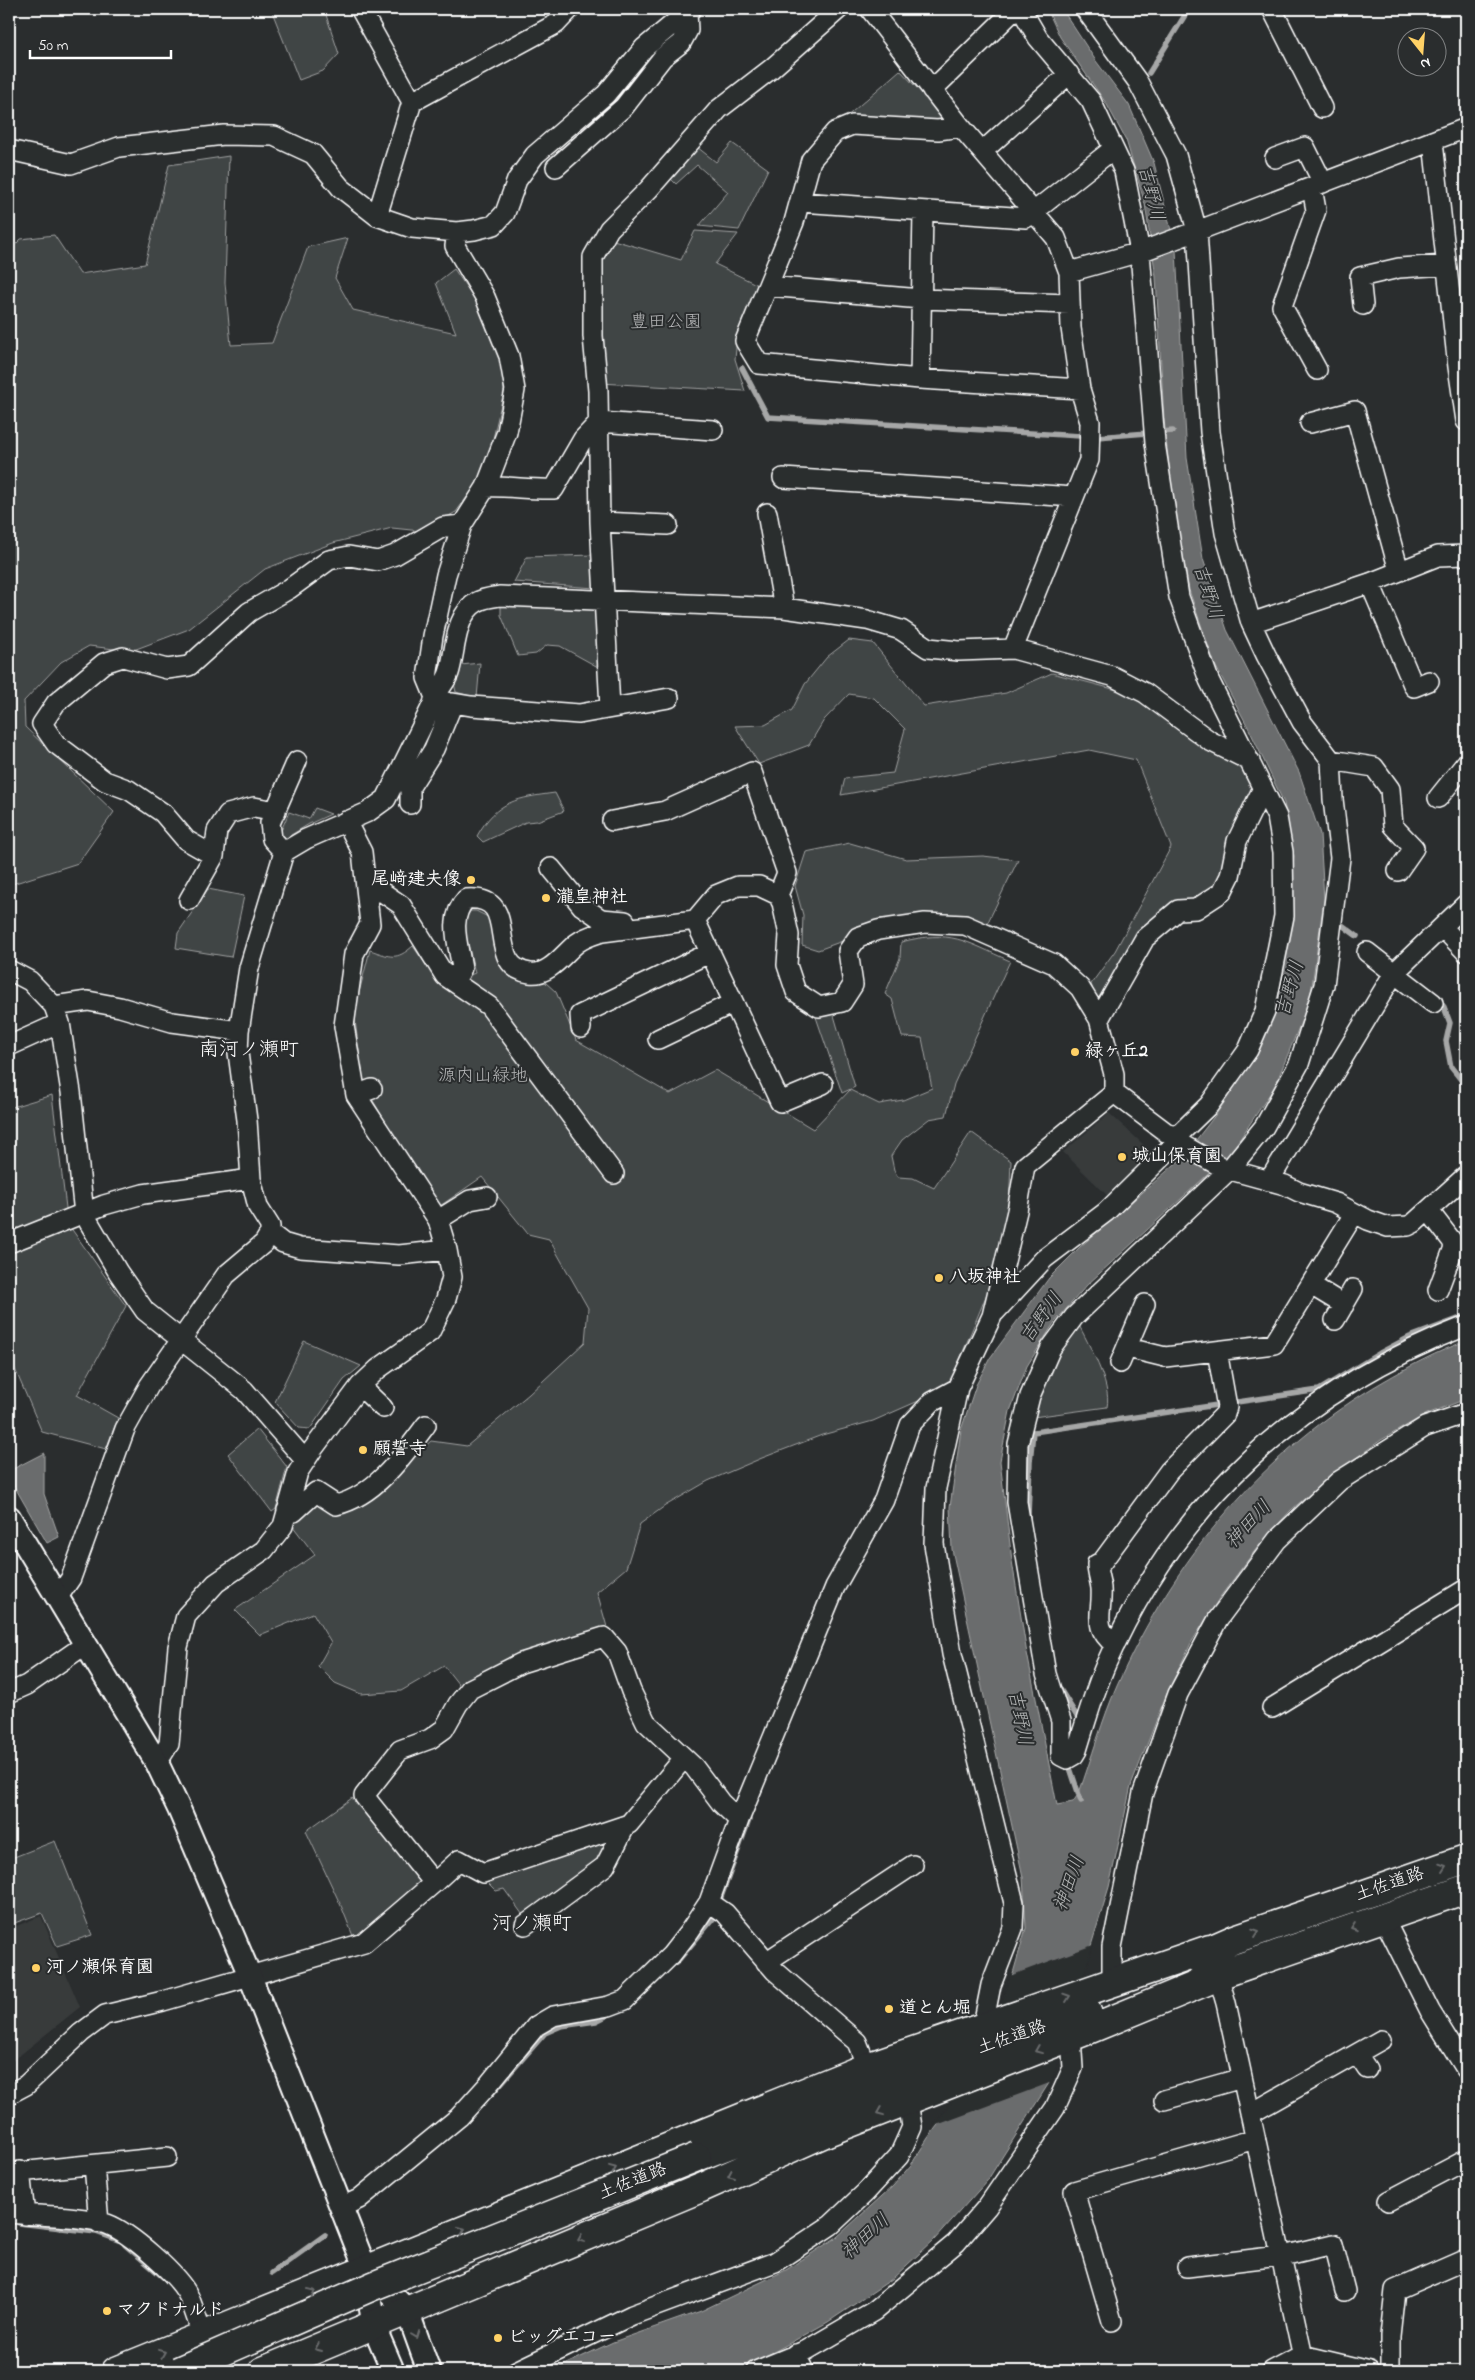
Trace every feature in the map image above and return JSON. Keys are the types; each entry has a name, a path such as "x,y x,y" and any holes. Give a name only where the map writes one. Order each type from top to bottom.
{"highway":[{"name":"土佐道路","path":"1087,2018 1210,1948 1466,1859"},
{"name":"土佐道路","path":"178,2371 373,2286 697,2157 955,2058 1219,1976 1466,1889"},
{"path":"116,2371 867,2067 985,2025 1087,2018"},
{"path":"263,2371 942,2088 1087,2018"}],"street":[{"path":"368,9 362,12 412,102"},
{"path":"377,216 412,102 556,24 570,9"},
{"path":"610,708 600,522 598,422 593,336 593,257 609,229 649,189 719,109 771,69 839,9"},
{"path":"870,9 961,127 1056,238 1069,272 1071,328 1080,389 1090,422 1089,460 1013,649"},
{"path":"1085,9 1138,82 1176,155 1190,234 1210,432 1225,533 1251,623 1302,722 1332,760 1333,799 1340,858 1324,985 1299,1064 1264,1127 1226,1169 1074,1317 1051,1348 1030,1396 1021,1428 1016,1460 1017,1502 1046,1674 1061,1721 1060,1753 1064,1758 1071,1758 1077,1750 1092,1700 1114,1645 1156,1572 1188,1527 1240,1466 1311,1407 1360,1375 1433,1339 1466,1326"},
{"path":"1272,9 1322,108"},
{"path":"556,167 624,107 663,57 681,43 688,30 689,10"},
{"path":"9,150 71,164 119,147 224,135 274,136 313,154 341,188 377,216 412,228 457,232 494,225 505,213 517,180 536,155 606,94 644,48 689,10"},
{"path":"932,90 1016,11 1091,102 1124,171 1145,250 1153,423 1179,597 1210,680 1250,761 1262,790 1277,817 1284,852 1284,916 1265,1011 1248,1050 1209,1105 1179,1141 1106,1212 1044,1259 992,1316"},
{"path":"983,151 1069,74"},
{"path":"961,127 938,130 852,125 835,132 811,160 801,202 784,250 745,341 759,364 920,380 1080,389"},
{"path":"1069,272 1145,250 1190,234 1466,128"},
{"path":"1433,142 1441,196 1446,266 1465,409"},
{"path":"1275,158 1305,147 1318,185 1316,210 1282,306 1317,370"},
{"path":"801,202 1026,218 1113,149"},
{"path":"920,380 923,211"},
{"path":"58,1597 71,1578 125,1429 149,1386 226,1275 264,1243 270,1233 270,1226 258,1207 251,1179 247,1120 238,1053 239,1031 249,968 284,852 368,812 386,799 433,704 434,696 428,678 433,636 446,575 462,525 486,487 507,432 515,390 509,356 485,297 455,246 457,232"},
{"path":"1363,305 1360,277 1399,268 1446,266"},
{"path":"768,286 920,299 1070,304"},
{"path":"1310,423 1355,411 1399,571"},
{"path":"598,422 713,430"},
{"path":"486,487 505,486 522,490 554,490 583,440 598,422"},
{"path":"783,478 1074,497"},
{"path":"768,513 784,608"},
{"path":"600,522 668,525"},
{"path":"214,856 186,840 163,813 129,790 105,781 56,744 42,724 56,702 104,663 123,657 167,669 189,666 249,612 289,589 329,560 349,556 378,561 395,555 443,527 462,525"},
{"path":"1251,623 1370,583 1438,556 1466,555"},
{"path":"1370,583 1414,687 1429,681"},
{"path":"434,696 449,675 458,632 467,611 477,602 500,596 784,608 867,620 902,630 928,648 959,651 1013,649 1112,676 1145,693 1210,741 1250,761"},
{"path":"434,696 453,703 579,714 669,698"},
{"path":"410,804 410,787 434,749 453,703"},
{"path":"1332,760 1374,767 1390,789 1393,826 1414,848 1398,871"},
{"path":"284,852 272,839 270,823 297,761"},
{"path":"1438,798 1466,763"},
{"path":"612,821 666,811 752,772 787,873 778,895"},
{"path":"1099,1020 1145,938 1178,910 1196,909 1222,892 1230,876 1236,841 1262,790"},
{"path":"189,900 214,856 217,831 228,814 254,807 276,811"},
{"path":"157,1763 170,1744 178,1646 186,1616 216,1583 264,1550 283,1526 298,1472 305,1460 360,1386 430,1332 446,1299 452,1277 447,1250 438,1220 364,1092 344,1026 354,954 370,924 362,852 346,821"},
{"path":"551,868 582,906 601,919 653,924"},
{"path":"445,976 459,974 462,968 455,923 458,908 466,900 486,900 492,904 497,910 506,958 514,966 529,973 539,973 588,936 653,924 695,920 716,896 738,886 760,886 778,895 782,902 789,935 786,965 796,992 819,1007 842,1002 853,985 848,951 858,937 878,930 925,924 965,926 1054,964 1080,988 1099,1020 1114,1074 1114,1093"},
{"path":"367,890 382,892 401,905 445,976 489,1006 614,1174"},
{"path":"1269,1181 1394,973 1466,904"},
{"path":"695,920 780,1102 823,1084"},
{"path":"1443,928 1466,952"},
{"path":"1367,952 1434,1003"},
{"path":"581,1028 580,1014 709,953"},
{"path":"9,970 30,981 57,1014 71,1092 84,1214 133,1296 145,1311 244,1390 305,1460"},
{"path":"9,1046 57,1014 88,1001 120,1007 172,1022 239,1031"},
{"path":"658,1039 733,1003"},
{"path":"1114,1093 1179,1141 1226,1169 1336,1203 1354,1214 1395,1228 1408,1226 1429,1211 1466,1176"},
{"path":"985,2025 991,1985 1013,1928 1014,1903 952,1654 934,1544 936,1488 958,1388 992,1316 1017,1212 1025,1166 1114,1093"},
{"path":"9,1243 104,1205 143,1194 251,1179"},
{"path":"438,1220 470,1200 487,1197"},
{"path":"1429,1211 1452,1241 1454,1247 1438,1290"},
{"path":"1144,1304 1124,1356 1165,1357 1274,1344 1354,1214"},
{"path":"270,1233 283,1243 300,1248 399,1255 447,1250"},
{"path":"1310,1285 1344,1305"},
{"path":"1114,1645 1103,1636 1099,1617 1101,1587 1097,1564 1102,1562 1169,1471 1218,1423 1226,1404 1217,1351"},
{"path":"360,1386 383,1408"},
{"path":"342,2207 359,2199 459,2117 536,2026 553,2016 610,2006 625,2000 716,1907 739,1820 835,1587 884,1500 910,1425 932,1402 958,1388"},
{"path":"756,2371 794,2363 874,2311 956,2243 988,2207 1055,2108 1073,2068 1087,2018 1112,1947 1143,1793 1178,1694 1218,1619 1277,1540 1339,1481 1425,1427 1466,1413"},
{"path":"287,1510 294,1512 316,1492 336,1505 349,1502 368,1489 400,1459 426,1425"},
{"path":"9,1517 157,1763 179,1809 250,1976 366,2270 373,2324 393,2371"},
{"path":"1272,1708 1466,1590"},
{"path":"434,1883 364,1796 400,1750 430,1739 444,1728 458,1704 470,1689 520,1663 604,1637 617,1652 631,1691 646,1722 684,1758 721,1803 739,1820"},
{"path":"9,1693 27,1685 86,1644"},
{"path":"525,1925 605,1866 626,1826 684,1758"},
{"path":"9,2094 26,2084 81,2033 105,2015 364,1943 460,1860 483,1873 626,1826"},
{"path":"766,1962 913,1865"},
{"path":"716,1907 766,1962 857,2042 867,2067"},
{"path":"1383,1917 1430,2011 1466,2069"},
{"path":"1210,1948 1219,1976 1304,2363"},
{"path":"1250,2114 1362,2061 1382,2040"},
{"path":"1164,2100 1242,2078"},
{"path":"516,2371 632,2315 775,2262 831,2225 865,2193 899,2156 912,2127 908,2101"},
{"path":"1112,2321 1074,2191 1255,2139"},
{"path":"166,2158 14,2172 17,2214 99,2223 114,2228 134,2239 178,2281 188,2296 202,2336"},
{"path":"1388,2202 1466,2160"},
{"path":"94,2165 99,2223"},
{"path":"1188,2267 1280,2256 1333,2244 1345,2291"},
{"path":"1390,2371 1390,2336 1395,2290 1466,2259"},
{"path":"366,2270 407,2310 429,2371"},
{"path":"1272,2371 1304,2363 1369,2371"}],"shaded area":[{"path":"1109,1113 1157,1157 1109,1197 1063,1152"},
{"name":"河ノ瀬保育園","path":"41,1916 80,2007 9,2064 9,1929"}],"green space":[{"path":"271,9 324,9 339,54 323,71 299,80"},
{"path":"900,70 948,121 844,119"},
{"path":"732,143 768,169 739,230 699,226 728,192 697,165 676,184 669,177 697,147 716,162"},
{"path":"229,156 225,283 231,345 272,343 308,247 348,238 335,278 353,310 456,333 436,283 454,269 483,311 503,367 504,391 492,443 478,482 456,512 421,531 392,528 333,543 265,569 189,629 131,651 89,646 61,662 24,701 25,727 114,812 78,863 9,885 9,251 21,239 54,235 80,274 145,264 169,165"},
{"name":"豊田公園","path":"695,231 738,234 715,264 760,286 737,338 735,359 745,391 600,383 600,258 610,239 681,260"},
{"path":"594,555 595,588 514,582 527,557"},
{"path":"501,602 595,604 598,667 560,646 547,645 536,654 518,656 501,615"},
{"path":"849,640 873,643 924,706 1006,693 1052,673 1132,694 1243,767 1254,791 1224,876 1196,905 1177,905 1100,1011 1091,984 1115,951 1171,847 1136,760 1089,750 841,795 845,778 893,773 905,729 874,698 849,694 824,720 809,745 759,764 735,726 765,725 792,710 805,684 827,657"},
{"path":"480,663 477,698 456,692 454,683 461,665"},
{"path":"555,793 564,811 537,821 526,822 483,842 477,836 492,815 510,803 519,799"},
{"path":"315,808 331,814 309,824 286,838 280,833 289,812 309,819"},
{"path":"850,843 906,859 983,856 1018,860 987,924 951,915 878,919 848,939 818,950 802,945 803,915 795,886 806,852"},
{"path":"208,889 244,896 231,957 176,948 178,933"},
{"name":"源内山緑地","path":"469,911 476,911 488,917 514,976 535,983 545,982 556,992 576,1040 670,1094 715,1070 813,1129 850,1090 879,1104 903,1100 932,1088 922,1038 902,1037 892,999 885,994 900,958 901,942 918,938 946,937 969,943 1010,961 954,1084 946,1116 929,1119 902,1140 891,1156 894,1170 898,1177 913,1178 934,1188 971,1132 1011,1161 1009,1209 1001,1260 948,1388 873,1421 822,1435 762,1458 708,1481 665,1506 640,1524 626,1568 597,1592 607,1627 567,1638 499,1663 462,1689 444,1666 401,1691 361,1694 335,1683 318,1666 331,1643 313,1613 260,1635 235,1610 315,1555 292,1525 314,1502 328,1512 356,1503 383,1484 431,1441 467,1446 529,1394 585,1342 588,1308 549,1239 528,1234 482,1177 437,1208 363,1084 354,1012 370,950 397,956 413,946 441,987 475,973 464,927"},
{"path":"833,1012 855,1087 842,1093 816,1017"},
{"path":"52,1095 68,1224 126,1306 77,1395 118,1418 106,1449 42,1432 9,1355 9,1248 16,1245 9,1221 9,1108"},
{"path":"1078,1323 1103,1376 1108,1398 1107,1407 1033,1417 1044,1376"},
{"path":"304,1341 361,1366 344,1380 310,1429 299,1428 275,1402"},
{"path":"257,1429 287,1467 276,1509 272,1512 228,1454"},
{"path":"352,1798 424,1885 365,1936 353,1936 306,1831"},
{"path":"606,1838 607,1845 596,1863 525,1918 504,1889 496,1891 483,1878"},
{"path":"55,1841 92,1935 57,1946 42,1913 9,1925 9,1859"}],"water":[{"path":"1047,9 1062,9 1096,61 1129,105 1154,163 1176,250 1187,458 1203,559 1227,630 1299,772 1320,834 1324,899 1310,1000 1275,1086 1230,1154 1087,1285 1054,1323 1027,1366 1010,1411 1000,1461 1012,1561 1026,1648 1057,1805 1073,1802 1079,1793 1117,1686 1140,1639 1166,1594 1195,1552 1227,1512 1262,1474 1300,1440 1341,1409 1404,1370 1466,1341 1466,1399 1427,1414 1381,1440 1335,1473 1291,1510 1257,1548 1220,1597 1191,1643 1165,1698 1131,1786 1109,1887 1049,2083 987,2181 934,2240 892,2279 828,2322 750,2365 733,2371 551,2371 613,2342 701,2311 786,2270 837,2237 893,2186 911,2165 928,2138 953,2105 995,2036 1026,1928 1023,1877 952,1549 950,1507 961,1430 976,1385 990,1358 1049,1278 1080,1247 1182,1158 1217,1113 1259,1051 1275,1005 1287,949 1294,856 1284,803 1248,727 1215,665 1189,590 1172,496 1164,419 1156,277 1145,204 1126,140 1106,103 1060,37"},
{"path":"44,1453 44,1494 59,1537 47,1543 9,1477 9,1471"}],"pier":[{"path":"1093,1945 1052,2082 934,2126 986,2054 1010,1976"}],"waterway":[{"path":"1149,73 1187,12 1191,9"},
{"path":"742,368 768,417 1097,437 1173,431"},
{"path":"1338,922 1357,936"},
{"path":"1437,998 1444,1007 1450,1023 1446,1041 1451,1067 1466,1086"},
{"path":"1027,1435 1027,1433 1319,1390 1410,1337 1466,1316"},
{"path":"1028,1517 1033,1432"},
{"path":"1058,1686 1078,1718"},
{"path":"1069,1765 1081,1801"},
{"path":"676,1963 713,1919 749,1820"},
{"path":"491,2095 545,2033 561,2026 596,2021 612,2013"},
{"path":"19,2223 96,2232 118,2240"},
{"path":"272,2273 325,2235"},
{"path":"125,2245 164,2278"}],"place":[{"name":"尾﨑建夫像","path":"471,880"},
{"name":"瀧皇神社","path":"546,898"},
{"name":"緑ヶ丘2","path":"1075,1052"},
{"name":"城山保育園","path":"1122,1157"},
{"name":"八坂神社","path":"939,1278"},
{"name":"願誓寺","path":"363,1450"},
{"name":"河ノ瀬保育園","path":"36,1968"},
{"name":"道とん堀","path":"889,2009"},
{"name":"マクドナルド","path":"107,2311"},
{"name":"ビッグエコー","path":"498,2338"}],"district":[{"name":"南河ノ瀬町","path":"249,1050"},
{"name":"河ノ瀬町","path":"532,1924"}],"water label":[{"name":"吉野川","path":"1150,193"},
{"name":"吉野川","path":"1207,592"},
{"name":"吉野川","path":"1291,989"},
{"name":"吉野川","path":"1042,1318"},
{"name":"神田川","path":"1249,1525"},
{"name":"吉野川","path":"1019,1718"},
{"name":"神田川","path":"1070,1884"},
{"name":"神田川","path":"866,2237"}]}
